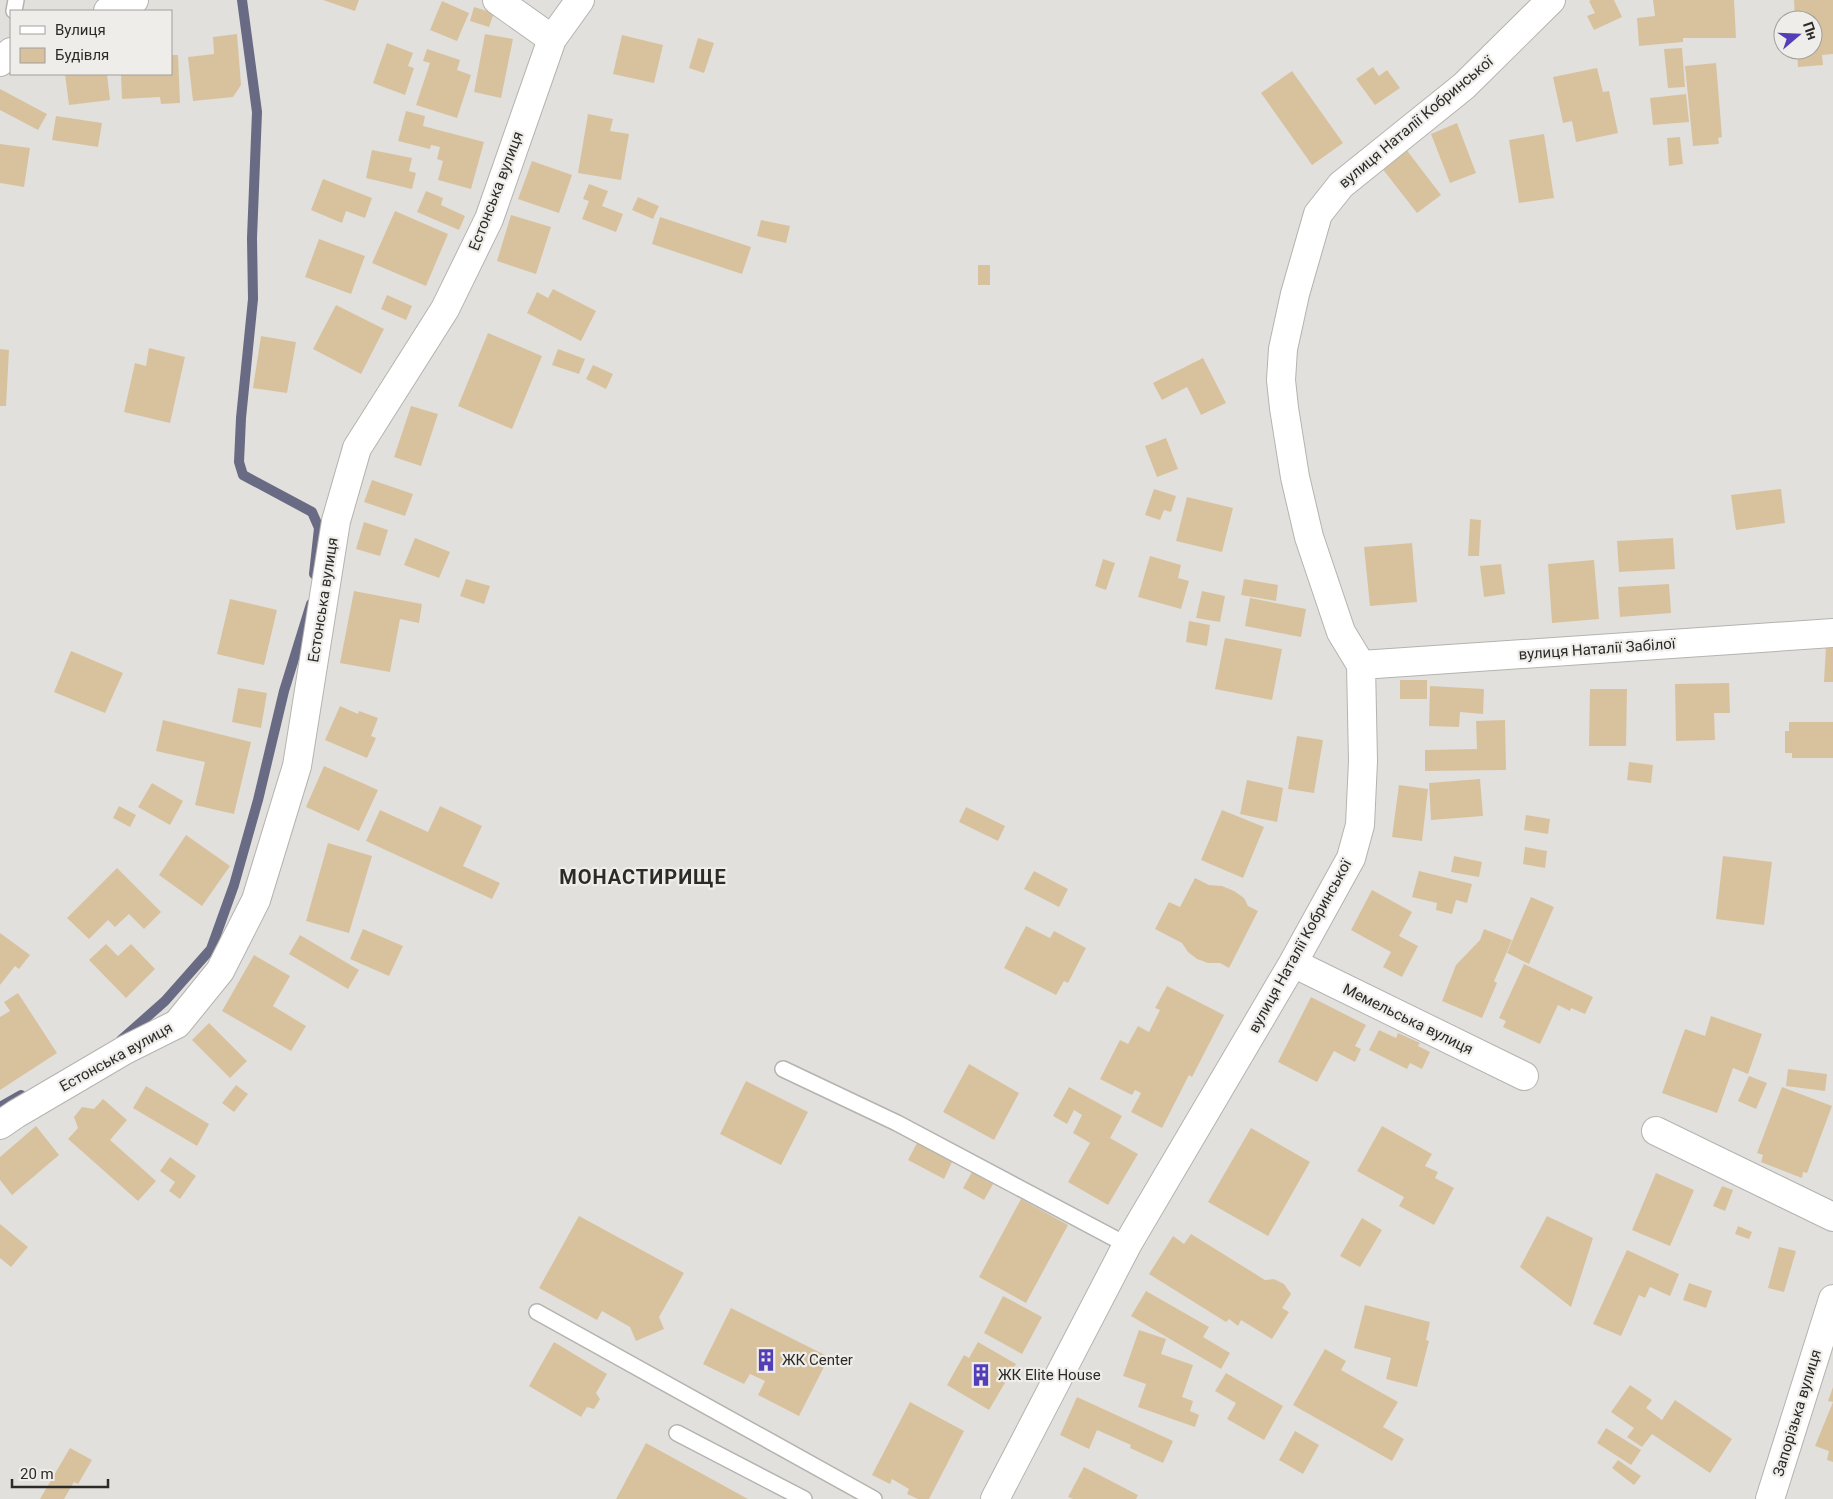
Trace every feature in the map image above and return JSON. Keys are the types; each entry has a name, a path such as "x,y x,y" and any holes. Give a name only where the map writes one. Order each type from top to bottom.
{"street":[{"path":"110,10 134,0"},
{"path":"497,0 552,39"},
{"name":"Естонська вулиця","path":"0,1125 125,1050 177,1024 220,971 256,900 296,766 334,529 357,448 445,309 489,219 552,39 580,0"},
{"name":"вулиця Наталії Кобринської","path":"995,1499 1127,1245 1293,963 1350,858 1360,825 1363,761 1361,665 1341,632 1309,537 1295,477 1281,380 1283,349 1318,214 1341,185 1464,86 1551,0"},
{"name":"вулиця Наталії Забілої","path":"1361,665 1833,633"},
{"name":"Мемельська вулиця","path":"1293,963 1524,1076"},
{"path":"1656,1131 1833,1217"},
{"name":"Запорізька вулиця","path":"1770,1499 1833,1299"}],"lane":[{"path":"783,1069 897,1123 1127,1245"},
{"path":"537,1312 874,1499"},
{"path":"677,1433 804,1499"}],"building":[{"path":"323,0 359,0 355,11"},
{"path":"1614,0 1622,17 1594,30 1587,16 1595,13 1589,1"},
{"path":"1653,0 1734,0 1736,38 1683,38 1683,42 1639,46 1637,18 1655,16"},
{"path":"1794,0 1833,0 1833,54 1823,55 1823,10 1794,10"},
{"path":"442,1 469,13 457,41 430,30"},
{"path":"474,7 494,13 489,27 470,21"},
{"path":"237,34 241,85 233,97 193,101 188,57 214,54 213,37"},
{"path":"485,34 513,39 501,98 474,92"},
{"path":"622,35 663,45 654,83 613,74"},
{"path":"698,38 714,43 704,73 689,68"},
{"path":"387,43 413,53 408,66 414,68 405,95 373,83"},
{"path":"1682,48 1685,87 1668,88 1664,49"},
{"path":"427,49 460,60 457,70 471,75 457,118 416,105 430,63 423,61"},
{"path":"172,55 178,55 180,103 161,104 160,97 122,99 121,75 172,75"},
{"path":"1798,60 1822,60 1823,65 1798,67"},
{"path":"1716,63 1722,137 1718,138 1719,144 1693,146 1685,66"},
{"path":"1373,67 1379,76 1387,70 1400,88 1375,105 1356,79"},
{"path":"1597,68 1603,92 1609,91 1618,133 1576,142 1572,121 1563,123 1553,77"},
{"path":"1292,71 1343,143 1312,165 1261,93"},
{"path":"65,75 107,75 110,100 69,105"},
{"path":"0,89 47,114 38,130 0,110"},
{"path":"1686,94 1689,122 1653,125 1650,98"},
{"path":"406,111 425,116 423,126 484,142 471,189 438,180 443,161 437,159 440,147 431,145 430,149 398,141"},
{"path":"588,114 613,119 610,131 629,134 621,180 578,173"},
{"path":"56,116 102,123 98,147 52,140"},
{"path":"1457,123 1476,173 1450,183 1431,134"},
{"path":"1544,134 1554,198 1519,203 1509,140"},
{"path":"1680,137 1683,164 1669,166 1667,138"},
{"path":"0,144 30,148 24,187 0,183"},
{"path":"1405,148 1441,195 1417,213 1381,167"},
{"path":"372,150 412,158 409,171 416,173 412,189 366,178"},
{"path":"532,161 572,175 559,213 518,199"},
{"path":"323,179 372,198 365,218 346,211 342,223 311,210"},
{"path":"589,184 608,191 602,206 623,214 616,232 582,219 589,201 583,199"},
{"path":"426,191 443,198 441,205 465,216 459,230 417,212"},
{"path":"638,197 659,206 653,219 632,210"},
{"path":"395,211 448,234 426,286 372,263"},
{"path":"511,215 551,227 536,274 497,261"},
{"path":"660,217 751,247 742,274 652,244"},
{"path":"761,220 790,226 786,243 757,236"},
{"path":"319,239 365,256 351,294 305,277"},
{"path":"978,265 990,265 990,285 978,285"},
{"path":"553,289 596,311 581,341 527,313 537,292 548,298"},
{"path":"387,295 412,306 406,320 381,309"},
{"path":"336,305 384,329 361,374 313,349"},
{"path":"488,333 542,356 512,429 458,406"},
{"path":"261,336 296,342 287,393 253,388"},
{"path":"149,348 185,357 170,423 124,412 135,363 146,366"},
{"path":"0,349 9,350 6,406 0,406"},
{"path":"558,349 585,359 579,374 552,365"},
{"path":"1203,358 1226,403 1201,415 1187,387 1162,400 1153,383"},
{"path":"593,365 613,374 606,389 586,379"},
{"path":"411,406 438,414 421,466 394,457"},
{"path":"1166,438 1178,469 1157,477 1145,446"},
{"path":"372,480 413,494 405,516 364,502"},
{"path":"1154,489 1176,496 1171,512 1164,510 1160,520 1145,515"},
{"path":"1781,489 1785,523 1736,530 1731,495"},
{"path":"1187,497 1233,508 1222,552 1176,541"},
{"path":"1470,519 1481,520 1479,556 1468,556"},
{"path":"364,522 388,530 380,556 356,549"},
{"path":"415,538 450,552 439,578 404,565"},
{"path":"1673,538 1675,569 1619,572 1617,541"},
{"path":"1412,543 1417,602 1370,606 1364,547"},
{"path":"1150,556 1181,565 1178,578 1189,581 1181,609 1138,597"},
{"path":"1103,559 1115,563 1106,590 1095,586"},
{"path":"1594,560 1599,619 1552,623 1548,564"},
{"path":"1501,564 1505,594 1484,597 1480,566"},
{"path":"466,579 490,586 484,604 460,596"},
{"path":"1244,579 1278,585 1276,601 1241,595"},
{"path":"1669,584 1671,613 1620,617 1618,587"},
{"path":"354,591 422,604 419,623 400,619 390,672 340,663"},
{"path":"1202,591 1225,596 1220,622 1196,618"},
{"path":"1250,598 1306,609 1301,637 1245,626"},
{"path":"230,599 277,610 264,665 217,654"},
{"path":"1189,621 1210,625 1207,646 1186,642"},
{"path":"1225,638 1282,649 1272,700 1215,689"},
{"path":"1826,646 1833,647 1833,682 1824,682"},
{"path":"71,651 123,673 105,713 54,692"},
{"path":"1400,680 1427,680 1427,699 1400,699"},
{"path":"1729,683 1730,713 1714,713 1715,740 1676,741 1675,684"},
{"path":"1430,686 1484,689 1483,714 1460,712 1459,727 1429,726"},
{"path":"238,688 267,693 261,728 232,722"},
{"path":"1590,689 1627,689 1626,746 1589,746"},
{"path":"340,706 358,714 359,711 378,718 371,736 376,738 367,758 325,740"},
{"path":"163,720 251,742 234,814 195,805 205,762 156,751"},
{"path":"1505,720 1506,770 1425,771 1425,750 1477,749 1476,721"},
{"path":"1789,722 1833,722 1833,758 1792,758 1792,753 1785,753 1785,731 1789,731"},
{"path":"1297,736 1323,740 1314,793 1288,789"},
{"path":"1629,762 1653,765 1651,783 1627,780"},
{"path":"324,766 378,790 359,831 306,807"},
{"path":"1480,779 1483,816 1431,820 1429,783"},
{"path":"1247,780 1283,788 1277,822 1240,814"},
{"path":"152,783 183,801 170,825 138,807"},
{"path":"1399,785 1428,789 1422,841 1392,837"},
{"path":"119,806 136,815 130,827 113,818"},
{"path":"440,806 482,826 463,866 500,883 492,899 366,841 380,810 428,832"},
{"path":"966,807 1005,826 998,841 959,822"},
{"path":"1222,810 1264,827 1243,878 1201,860"},
{"path":"1526,815 1550,819 1548,834 1524,830"},
{"path":"186,835 230,866 202,906 159,875"},
{"path":"328,843 372,856 349,933 306,921"},
{"path":"1525,847 1547,851 1545,868 1523,864"},
{"path":"1454,856 1482,862 1479,877 1451,872"},
{"path":"1723,856 1772,862 1764,925 1716,919"},
{"path":"117,868 161,912 144,929 129,914 115,927 108,920 89,939 67,918"},
{"path":"1034,871 1068,889 1059,907 1024,889"},
{"path":"1419,871 1472,884 1467,903 1456,900 1452,914 1436,910 1437,903 1412,897"},
{"path":"1195,878 1209,885 1222,886 1234,891 1244,898 1248,906 1258,911 1229,968 1220,963 1208,963 1197,959 1188,952 1182,943 1155,929 1169,902 1180,907"},
{"path":"1372,890 1412,912 1399,936 1418,946 1402,977 1383,967 1391,952 1351,930"},
{"path":"1531,897 1554,907 1529,964 1507,953"},
{"path":"1026,926 1050,938 1054,931 1086,948 1068,983 1064,981 1056,995 1004,968"},
{"path":"363,929 403,946 389,976 350,959"},
{"path":"1484,929 1512,940 1494,981 1497,983 1482,1018 1442,1001 1456,965 1480,940"},
{"path":"0,933 30,955 19,969 15,966 0,985"},
{"path":"300,935 359,970 348,989 289,954"},
{"path":"106,944 118,956 131,944 155,969 126,998 89,960"},
{"path":"254,955 290,976 273,1006 306,1026 291,1051 222,1011"},
{"path":"1524,964 1593,997 1585,1014 1571,1008 1570,1011 1558,1005 1540,1044 1503,1027 1506,1021 1499,1018"},
{"path":"1167,986 1224,1015 1192,1077 1189,1075 1162,1128 1131,1112 1141,1093 1135,1090 1132,1095 1100,1079 1120,1040 1128,1044 1138,1026 1149,1032 1160,1010 1155,1008"},
{"path":"18,993 57,1053 0,1090 0,1017 10,1011 4,1002"},
{"path":"1311,997 1366,1025 1355,1046 1361,1049 1355,1062 1334,1051 1317,1082 1278,1062"},
{"path":"1711,1016 1762,1034 1748,1074 1733,1068 1717,1113 1662,1093 1685,1029 1705,1036"},
{"path":"209,1023 247,1061 230,1078 192,1040"},
{"path":"1379,1030 1396,1038 1398,1033 1420,1043 1418,1046 1430,1052 1422,1069 1410,1063 1407,1069 1369,1050"},
{"path":"969,1064 1019,1093 994,1140 943,1112"},
{"path":"1788,1069 1827,1074 1825,1091 1786,1086"},
{"path":"1749,1076 1767,1083 1756,1109 1738,1101"},
{"path":"746,1081 808,1112 781,1165 720,1134"},
{"path":"236,1085 248,1094 234,1112 222,1103"},
{"path":"146,1086 209,1124 197,1146 133,1108"},
{"path":"1069,1087 1122,1116 1110,1138 1138,1154 1108,1205 1068,1182 1090,1143 1073,1133 1082,1115 1074,1110 1067,1124 1053,1116"},
{"path":"1782,1087 1832,1106 1807,1173 1803,1172 1802,1178 1761,1162 1763,1155 1757,1153"},
{"path":"103,1099 127,1120 110,1140 156,1181 138,1201 68,1139 78,1128 74,1117 82,1107 94,1109"},
{"path":"36,1126 59,1155 12,1195 0,1180 0,1157"},
{"path":"1382,1126 1432,1154 1425,1166 1438,1172 1435,1178 1454,1188 1434,1225 1399,1206 1404,1197 1357,1171"},
{"path":"1251,1128 1310,1162 1268,1236 1208,1202"},
{"path":"917,1143 952,1162 944,1179 908,1160"},
{"path":"170,1157 196,1176 180,1199 169,1191 175,1182 160,1171"},
{"path":"972,1172 993,1184 984,1200 963,1188"},
{"path":"1656,1173 1694,1190 1670,1246 1632,1230"},
{"path":"1722,1186 1733,1190 1725,1211 1713,1206"},
{"path":"1021,1199 1068,1225 1026,1303 979,1277"},
{"path":"579,1216 684,1273 659,1317 664,1329 636,1341 630,1327 602,1311 597,1320 539,1288"},
{"path":"1547,1216 1593,1238 1571,1307 1520,1267"},
{"path":"1362,1218 1382,1230 1360,1267 1340,1256"},
{"path":"0,1224 28,1247 11,1267 0,1258"},
{"path":"1738,1226 1752,1232 1749,1239 1735,1234"},
{"path":"1191,1234 1265,1280 1274,1279 1284,1284 1291,1294 1282,1308 1289,1312 1272,1339 1241,1320 1238,1326 1229,1319 1226,1322 1149,1274 1173,1236 1184,1244"},
{"path":"1779,1247 1796,1251 1784,1292 1768,1288"},
{"path":"1627,1250 1679,1274 1670,1296 1650,1287 1645,1298 1639,1295 1621,1336 1593,1324"},
{"path":"1689,1283 1712,1291 1706,1308 1683,1300"},
{"path":"1146,1291 1209,1327 1203,1337 1230,1353 1221,1369 1131,1316"},
{"path":"1003,1296 1042,1317 1022,1354 984,1333"},
{"path":"1365,1305 1430,1322 1426,1340 1429,1341 1417,1387 1386,1379 1391,1358 1354,1348"},
{"name":"ЖК Center","path":"731,1308 829,1357 799,1416 758,1395 765,1381 750,1374 744,1384 703,1364"},
{"path":"1139,1330 1166,1339 1161,1354 1193,1365 1182,1397 1193,1401 1190,1411 1199,1415 1195,1427 1138,1407 1146,1384 1123,1376"},
{"path":"554,1342 607,1374 596,1393 600,1399 594,1409 587,1407 581,1417 529,1386"},
{"name":"ЖК Elite House","path":"978,1342 1016,1364 989,1410 947,1385 964,1355 969,1358"},
{"path":"1325,1349 1346,1361 1341,1370 1398,1402 1383,1427 1404,1439 1392,1461 1293,1405"},
{"path":"1226,1373 1283,1406 1264,1440 1227,1419 1236,1403 1215,1391"},
{"path":"1630,1385 1652,1400 1646,1408 1662,1420 1675,1400 1732,1439 1710,1473 1652,1434 1642,1447 1627,1437 1634,1428 1611,1412"},
{"path":"1833,1387 1833,1402 1828,1401"},
{"path":"1077,1397 1173,1441 1163,1463 1130,1448 1131,1445 1097,1430 1089,1449 1060,1435"},
{"path":"910,1402 964,1431 929,1499 918,1499 907,1494 909,1489 892,1479 890,1484 872,1475"},
{"path":"1833,1402 1833,1462 1827,1460 1829,1451 1815,1446"},
{"path":"1606,1428 1641,1450 1631,1465 1597,1443"},
{"path":"1295,1431 1319,1445 1303,1474 1279,1460"},
{"path":"646,1443 748,1499 616,1499"},
{"path":"70,1448 92,1460 78,1484 74,1482 64,1499 40,1499"},
{"path":"1618,1460 1641,1476 1634,1485 1612,1468"},
{"path":"1084,1467 1138,1495 1136,1499 1073,1499 1068,1497"}],"waterway":[{"path":"242,0 257,112 252,238 253,299 241,418 239,462 243,475 312,512 319,528 314,574"},
{"path":"121,1040 165,1001 211,949 234,885 258,800 284,691 311,604"},
{"path":"0,1107 21,1095"}],"place":[{"name":"ЖК Center","path":"766,1360"},
{"name":"ЖК Elite House","path":"981,1375"}],"district":[{"name":"МОНАСТИРИЩЕ","path":"643,877"}]}
